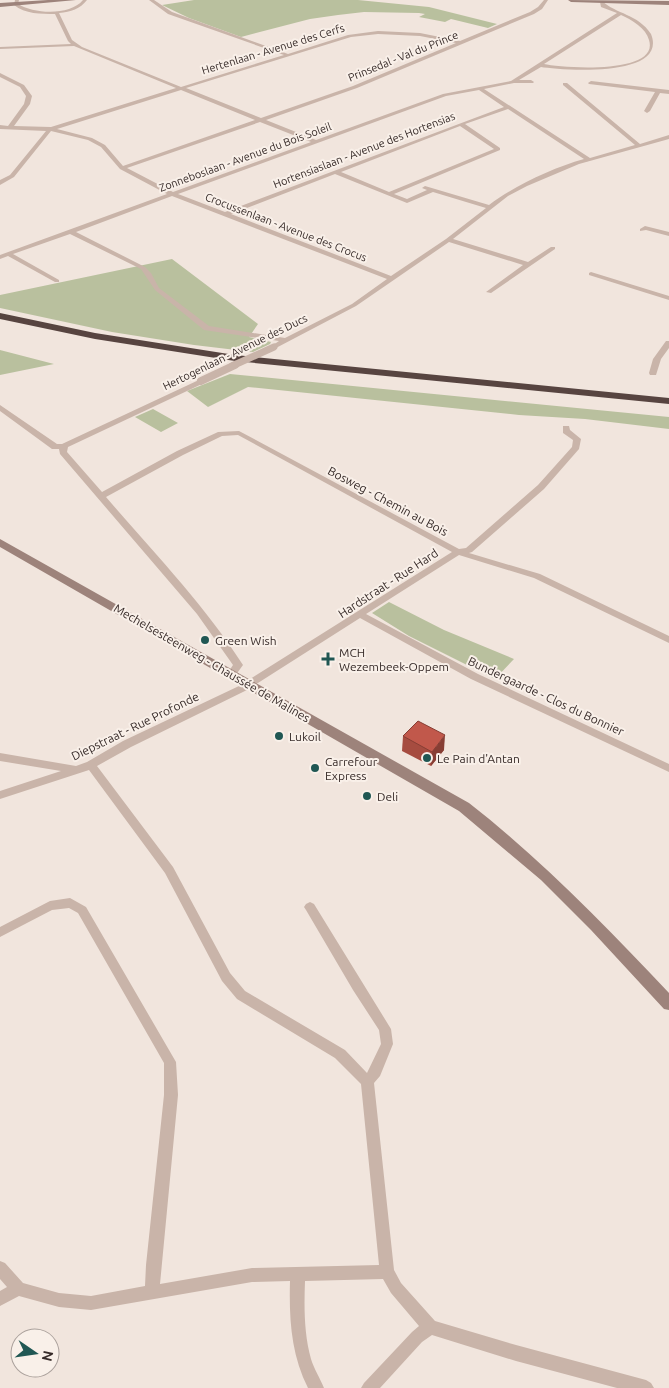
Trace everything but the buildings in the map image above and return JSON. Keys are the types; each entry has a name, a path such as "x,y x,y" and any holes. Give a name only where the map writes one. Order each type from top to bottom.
{"highway":[{"path":"0,316 95,336 235,358 669,401"},
{"path":"0,326 92,346 216,364 384,383 669,411"}],"main road":[{"path":"0,5 30,0"},
{"path":"0,1 73,0"},
{"path":"571,0 669,3"},
{"name":"Mechelsesteenweg - Chaussée de Malines","path":"0,542 435,790 487,824 546,874 669,1004"}],"street":[{"path":"16,2 28,11 56,12 77,8 85,0"},
{"path":"151,0 170,14 286,54"},
{"name":"Prinsedal - Val du Prince","path":"122,168 355,87 536,11 546,0"},
{"path":"602,2 603,6 646,24 656,32"},
{"path":"56,12 74,45"},
{"path":"513,82 621,13"},
{"name":"Hertenlaan - Avenue des Cerfs","path":"50,129 343,37 368,33 420,34 462,43"},
{"path":"0,48 74,45 316,142"},
{"path":"540,65 565,69 608,67 638,62 659,52"},
{"path":"0,76 22,86 29,96 27,104 10,127"},
{"path":"513,82 531,82"},
{"name":"Zonneboslaan - Avenue du Bois Soleil","path":"0,258 452,93 513,82"},
{"path":"591,83 669,92"},
{"path":"565,84 638,145"},
{"path":"479,88 588,159"},
{"path":"646,111 658,91"},
{"name":"Hortensiaslaan - Avenue des Hortensias","path":"226,214 509,107"},
{"path":"388,194 498,149 461,124"},
{"path":"0,127 50,129 76,134 96,141 103,146 122,168"},
{"path":"0,183 12,176 50,129"},
{"name":"Hertogenlaan - Avenue des Ducs","path":"64,446 274,347 284,340 354,305 448,240 490,207 524,185 588,159 669,137"},
{"name":"Crocussenlaan - Avenue des Crocus","path":"122,168 172,194 392,279"},
{"path":"335,172 407,201 431,191"},
{"path":"413,183 431,191 490,207"},
{"path":"642,230 645,228 669,234"},
{"path":"70,231 148,271 151,282 157,289 207,328 284,340"},
{"path":"448,240 529,264"},
{"path":"488,292 553,248"},
{"path":"8,254 57,281"},
{"path":"591,274 669,298"},
{"path":"653,373 658,359 669,343"},
{"path":"0,407 55,447 64,446 64,452 220,638 238,666 232,674"},
{"name":"Hardstraat - Rue Hard","path":"250,684 458,552 469,550 485,538 551,477 576,447 578,442 566,431 566,428"},
{"name":"Bosweg - Chemin au Bois","path":"102,496 180,453 221,434 239,433 458,552 537,576 669,640"},
{"name":"Bundergaarde - Clos du Bonnier","path":"361,615 409,644 669,768"},
{"name":"Diepstraat - Rue Profonde","path":"0,795 91,765 127,744 250,684"},
{"path":"0,757 78,770"},
{"path":"91,765 169,870 226,977 241,995 340,1054 367,1082 387,1272 396,1288 430,1327 516,1353 646,1388"},
{"path":"0,932 50,906 70,903 82,910 170,1062 171,1095 153,1265 152,1293"},
{"path":"310,907 356,986 385,1029 387,1044 375,1072 367,1082"},
{"path":"0,1268 18,1289 59,1300 91,1303 252,1275 387,1272"},
{"path":"298,1273 299,1347 316,1388"},
{"path":"0,1299 18,1289"},
{"path":"369,1388 417,1337 430,1327"}],"green space":[{"path":"194,0 358,0 429,7 497,24 488,28 451,19 445,22 419,17 425,14 419,13 364,12 310,19 241,37 189,18 162,5"},
{"path":"172,259 258,324 249,337 271,342 270,344 253,352 194,345 112,332 0,308 0,295"},
{"path":"0,350 54,364 0,375"},
{"path":"230,374 669,417 669,429 585,419 519,415 248,387 208,407 187,391"},
{"path":"153,409 178,423 161,432 135,417"},
{"path":"389,602 444,630 514,659 495,679 409,636 372,613"}],"place":[{"name":"Green Wish","path":"205,640"},
{"name":"MCH Wezembeek-Oppem","path":"328,659"},
{"name":"Lukoil","path":"279,736"},
{"name":"Le Pain d'Antan","path":"427,758"},
{"name":"Carrefour Express","path":"315,768"},
{"name":"Deli","path":"367,796"}]}
